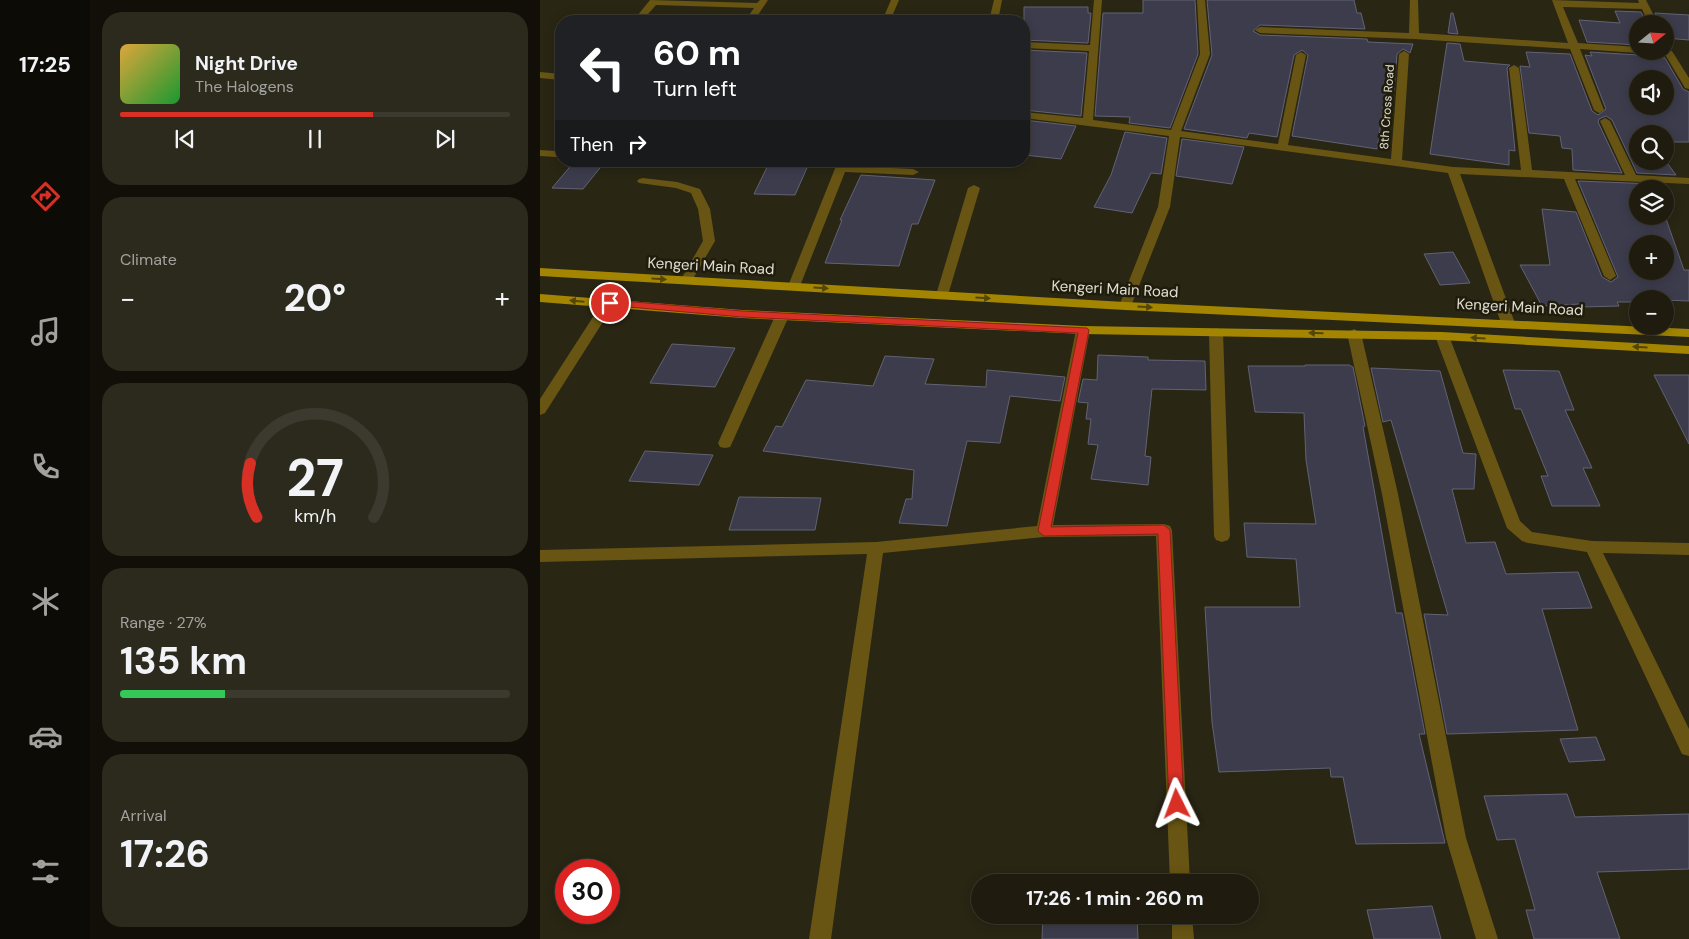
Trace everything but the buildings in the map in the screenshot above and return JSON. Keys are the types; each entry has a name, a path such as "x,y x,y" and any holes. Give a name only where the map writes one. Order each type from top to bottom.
{"main road":[{"name":"Kengeri Main Road","path":"540,272 1125,306 1689,333"},
{"path":"540,298 782,316 1084,330 1354,333 1689,350"}],"street":[{"path":"889,15 895,0"},
{"path":"995,15 998,0"},
{"path":"1088,122 1098,0"},
{"path":"1125,306 1164,207 1176,134 1205,54 1201,0"},
{"path":"1414,0 1414,36"},
{"path":"642,15 654,1 762,3"},
{"path":"1599,110 1557,2 1643,3 1649,15"},
{"path":"754,15 762,3"},
{"path":"1260,30 1414,36 1629,49"},
{"path":"1030,46 1094,48"},
{"name":"8th Cross Road","path":"1396,163 1404,54"},
{"path":"1282,148 1301,55"},
{"path":"1674,60 1689,86"},
{"path":"1514,68 1527,173"},
{"path":"540,75 555,76"},
{"path":"1030,116 1453,170 1689,181"},
{"path":"1605,122 1632,178"},
{"path":"540,153 555,154"},
{"path":"794,286 841,167"},
{"path":"862,167 913,172"},
{"path":"1453,170 1508,323"},
{"path":"1568,175 1610,276"},
{"path":"643,181 677,185 696,192 704,209 709,240 686,281"},
{"path":"942,295 974,188"},
{"path":"540,410 610,303"},
{"path":"725,443 782,316"},
{"path":"1044,531 1084,330"},
{"path":"1216,332 1222,536"},
{"path":"1354,333 1390,494 1456,838 1486,939"},
{"path":"1442,336 1513,524 1528,537 1592,547 1689,549"},
{"path":"540,556 876,548 1044,531 1164,530 1180,874"},
{"path":"1592,547 1689,748"},
{"path":"820,939 876,548"},
{"path":"1182,924 1183,939"}],"route":[{"path":"610,303 742,314 1084,330 1044,531 1164,530 1177,804"}]}
